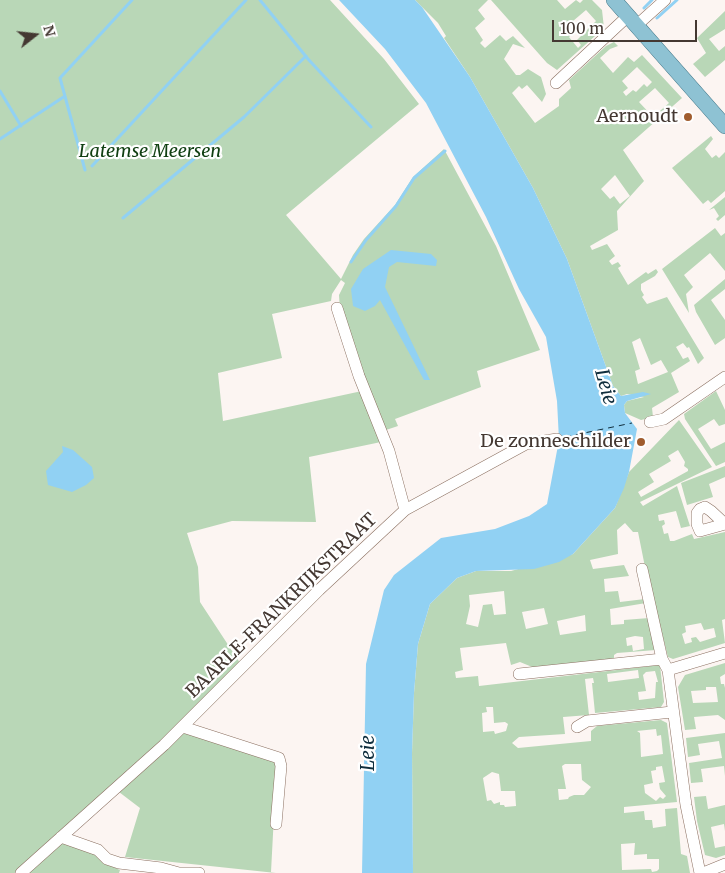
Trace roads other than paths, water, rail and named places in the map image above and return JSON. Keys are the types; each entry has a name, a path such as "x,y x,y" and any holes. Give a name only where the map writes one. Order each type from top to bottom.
{"main road":[{"path":"614,0 725,126"}],"street":[{"path":"556,83 633,20 665,0"},
{"path":"337,308 360,376 389,451 405,510"},
{"path":"650,422 664,419 725,377"},
{"name":"BAARLE-FRANKRIJKSTRAAT","path":"21,873 129,778 319,590 405,510 526,444 556,439"},
{"path":"642,569 665,665 686,805 701,873 725,864"},
{"path":"519,674 665,665 725,653"},
{"path":"577,727 587,721 672,712"},
{"path":"183,726 279,758 281,766 276,824"},
{"path":"61,837 98,850 107,859 118,863 161,868 180,873 199,873"}],"water":[{"name":"Leie","path":"339,0 415,0 422,7 470,77 533,188 567,259 613,386 621,396 643,392 651,394 627,401 624,405 625,413 637,429 624,488 615,508 573,554 559,562 534,569 476,571 457,578 430,604 418,644 414,693 412,753 413,873 362,873 366,664 384,590 394,575 441,538 495,529 529,516 547,504 559,440 557,401 546,337 519,289 486,217 426,103 385,49"},
{"path":"391,250 431,254 437,260 436,266 397,262 389,267 385,287 430,380 424,380 380,300 375,306 365,311 353,306 351,289 363,269"},
{"path":"62,446 73,450 92,467 94,478 86,485 72,492 48,485 46,471 63,452"}],"waterway":[{"path":"85,170 60,78 132,0"},
{"path":"92,166 246,0"},
{"path":"260,0 308,59 371,127"},
{"path":"644,8 652,0"},
{"path":"657,18 677,0"},
{"path":"123,218 244,117 306,56"},
{"path":"0,91 21,126"},
{"path":"0,139 65,96"},
{"path":"351,262 366,240 396,206 414,178 445,151"}],"place":[{"name":"Aernoudt","path":"688,117"},
{"name":"De zonneschilder","path":"641,442"}],"park label":[{"name":"Latemse Meersen","path":"150,152"}]}
